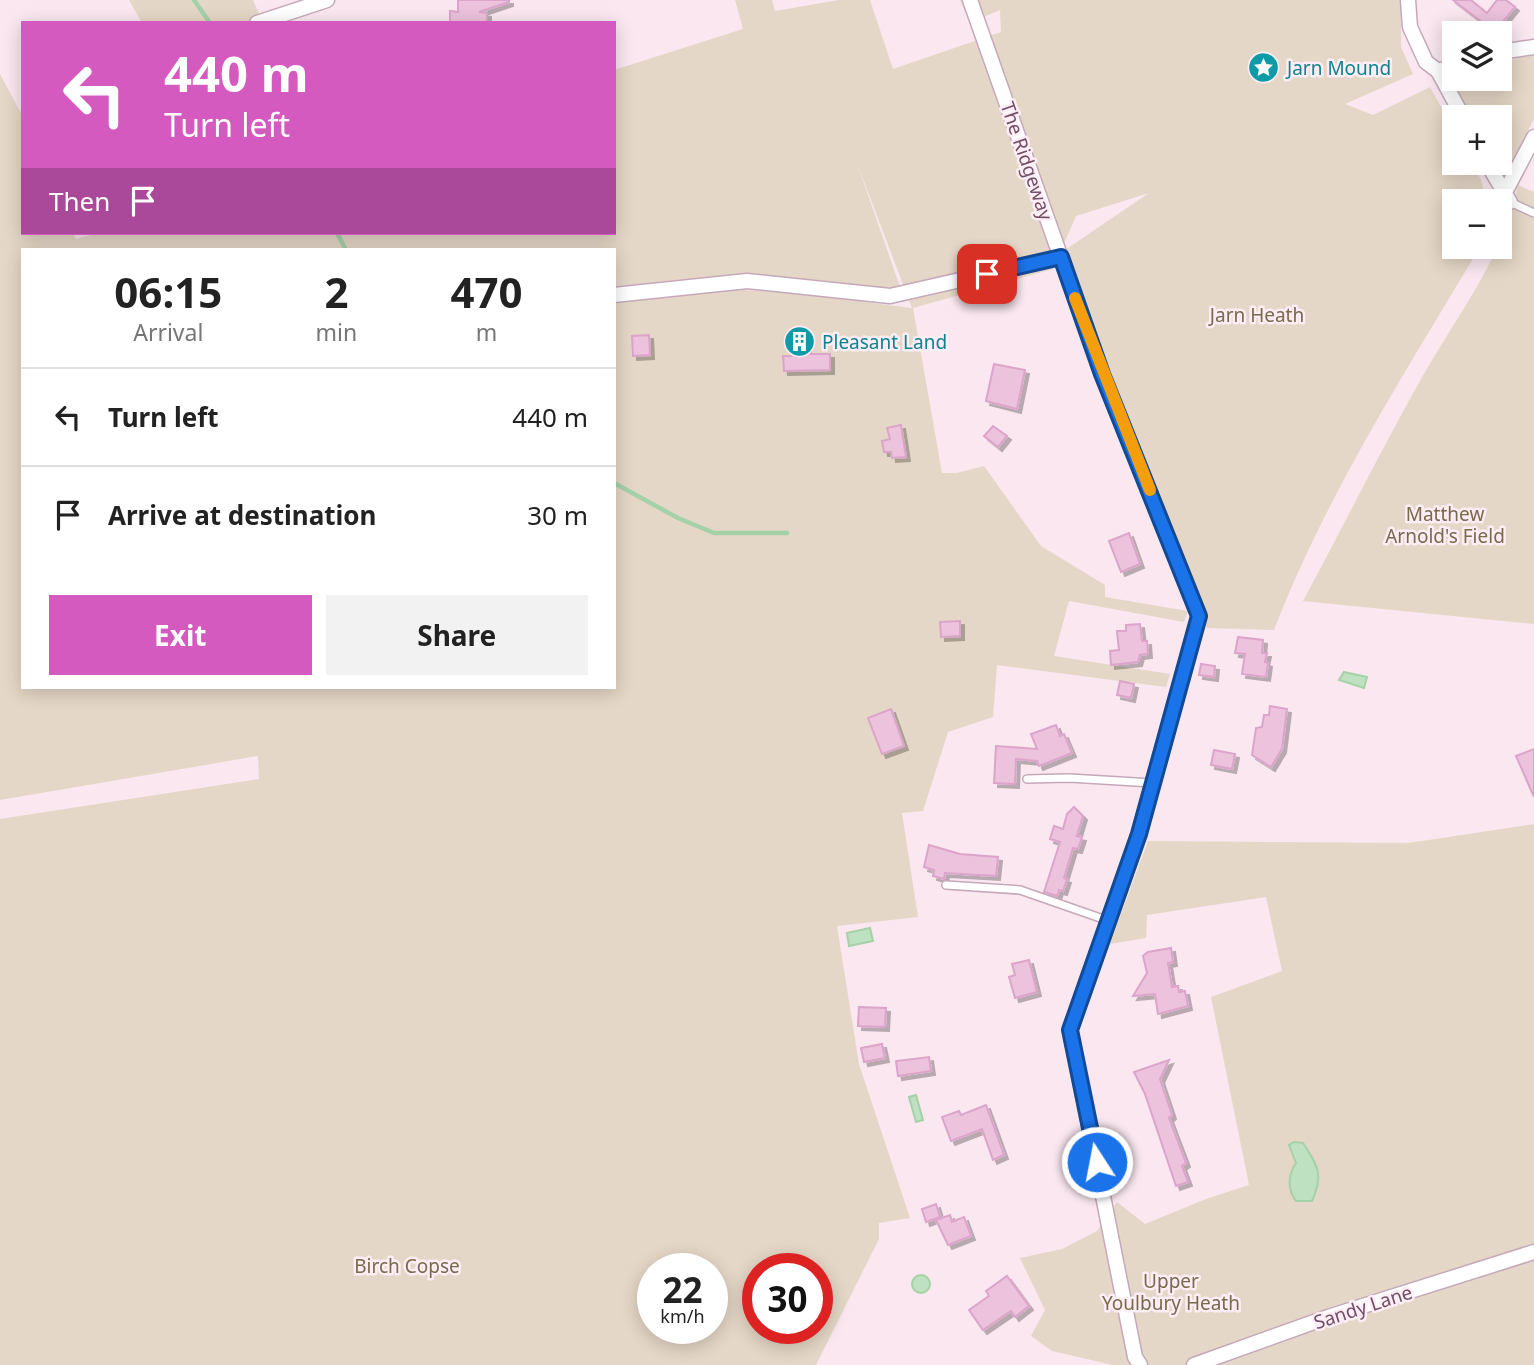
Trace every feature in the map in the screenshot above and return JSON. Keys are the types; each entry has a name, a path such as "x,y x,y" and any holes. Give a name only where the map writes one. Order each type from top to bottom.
{"street":[{"path":"263,21 327,0"},
{"name":"The Ridgeway","path":"970,0 1102,374 1199,616 1154,783 1110,921 1070,1030 1135,1357 1140,1365"},
{"path":"1408,0 1410,27 1426,62 1438,71 1456,105"},
{"path":"1512,50 1534,47"},
{"path":"1438,71 1442,70"},
{"path":"1511,189 1534,137"},
{"path":"616,295 747,281 890,296 1061,257"},
{"name":"Sandy Lane","path":"1194,1365 1328,1317 1534,1252"}],"lane":[{"path":"1512,201 1534,213"},
{"path":"1027,779 1069,778 1154,783"},
{"path":"946,885 1020,890 1110,921"}],"green space":[{"path":"129,0 253,0 262,21 141,21"},
{"path":"735,0 772,0 775,11 839,0 870,0 893,69 1001,32 1000,10 970,23 960,0 1401,0 1401,47 1413,74 1345,104 1373,115 1430,87 1442,108 1442,175 1478,175 1483,189 1442,189 1442,259 1473,259 1343,482 1274,630 1207,628 1065,250 1149,193 1076,216 1053,269 913,308 942,473 957,473 984,466 1041,546 1105,585 1105,597 1188,611 1184,622 1069,601 1054,656 1170,674 1166,687 997,665 993,717 948,732 923,811 902,813 918,917 837,926 859,1064 910,1218 879,1223 879,1239 833,1331 833,1253 742,1253 742,1344 826,1344 816,1365 0,1365 0,819 259,779 258,756 0,800 0,74 21,113 21,235 74,235 76,239 91,235 616,235 616,69 743,29"},
{"path":"1534,55 1534,119 1512,161 1512,105 1465,105 1458,91 1512,91 1512,60"},
{"name":"Matthew Arnold's Field","path":"1518,185 1534,192 1534,624 1303,601 1406,406 1492,259 1512,259 1512,207"},
{"name":"Upper Youlbury Heath","path":"1534,824 1534,1365 1113,1365 1052,1351 1031,1336 1045,1310 1020,1258 1062,1249 1097,1231 1117,1202 1145,1224 1249,1185 1211,997 1282,971 1266,897 1147,915 1146,938 1110,944 1148,841 1409,843"}],"shaded area":[{"path":"1344,672 1367,677 1364,688 1339,680"},
{"path":"870,928 873,941 849,946 847,933"},
{"path":"916,1095 923,1120 916,1122 909,1097"},
{"path":"1294,1142 1303,1143 1318,1171 1318,1184 1312,1201 1296,1201 1291,1192 1290,1177 1296,1163 1289,1145"},
{"path":"921,1275 927,1278 930,1284 927,1290 921,1293 915,1290 912,1284 915,1278"}],"building":[{"path":"458,0 509,0 479,12 487,13 487,21 450,21 450,11 458,12"},
{"path":"1453,0 1471,0 1487,13 1497,0 1506,0 1515,7 1503,21 1480,21"},
{"name":"Pleasant Land","path":"791,330 806,330 807,354 830,354 830,370 784,371 783,356 792,356"},
{"path":"649,335 650,355 633,356 632,336"},
{"path":"994,364 1025,370 1017,409 986,401"},
{"path":"901,425 906,457 892,458 891,452 884,452 882,441 890,439 887,428"},
{"path":"993,426 1007,436 998,447 984,436"},
{"path":"1129,533 1140,564 1121,572 1109,541"},
{"path":"960,621 960,636 941,637 940,622"},
{"path":"1140,624 1142,641 1147,641 1148,654 1140,655 1138,662 1111,665 1110,651 1119,650 1117,631 1126,631 1126,625"},
{"path":"1238,637 1263,640 1262,653 1267,653 1265,662 1268,663 1266,677 1242,674 1245,654 1235,653"},
{"path":"1201,664 1215,666 1214,677 1199,675"},
{"path":"1120,681 1134,684 1131,698 1117,695"},
{"path":"1270,706 1287,709 1282,749 1271,767 1252,755 1256,728 1262,727 1264,715 1269,715"},
{"path":"891,709 904,746 882,754 868,718"},
{"path":"1056,725 1060,736 1064,734 1072,753 1039,766 1037,761 1016,759 1015,784 994,783 996,746 1037,749 1031,734"},
{"path":"1534,749 1534,797 1516,756"},
{"path":"1214,750 1235,754 1232,769 1211,765"},
{"path":"1074,807 1083,816 1077,836 1082,837 1078,849 1073,848 1063,891 1059,890 1057,896 1044,892 1060,842 1050,839 1054,826 1063,829 1067,814"},
{"path":"929,845 960,854 998,857 996,876 945,873 944,879 933,876 934,870 924,867"},
{"path":"1171,948 1173,962 1168,963 1172,987 1178,986 1179,992 1185,991 1188,1006 1158,1014 1155,994 1133,996 1147,973 1143,956 1148,952"},
{"path":"1029,960 1037,992 1015,998 1009,977 1015,975 1012,964"},
{"path":"859,1007 886,1008 885,1027 858,1026"},
{"path":"882,1044 885,1058 864,1062 861,1048"},
{"path":"929,1057 931,1071 898,1076 896,1061"},
{"path":"1169,1060 1160,1079 1172,1115 1169,1118 1186,1163 1182,1166 1188,1182 1176,1186 1145,1094 1134,1072"},
{"path":"986,1105 1004,1155 993,1160 982,1129 951,1141 942,1117 959,1111 961,1115"},
{"path":"936,1204 940,1217 926,1222 922,1209"},
{"path":"950,1215 952,1222 964,1217 971,1236 948,1245 936,1220"},
{"path":"1007,1276 1029,1306 1015,1317 1011,1311 983,1330 969,1310 989,1296 986,1291"}],"waterway":[{"path":"194,0 209,21"},
{"path":"338,235 345,248"},
{"path":"616,484 678,518 714,533 787,533"}],"slow traffic":[{"path":"1075,298 1102,374 1150,490"}],"place":[{"name":"Jarn Mound","path":"1264,68"},
{"name":"Pleasant Land","path":"799,342"}],"route":[{"path":"987,274 1061,257 1102,374 1199,616 1139,834 1070,1030 1097,1162"}],"park label":[{"name":"Jarn Heath","path":"1257,315"},
{"name":"Birch Copse","path":"407,1266"}]}
